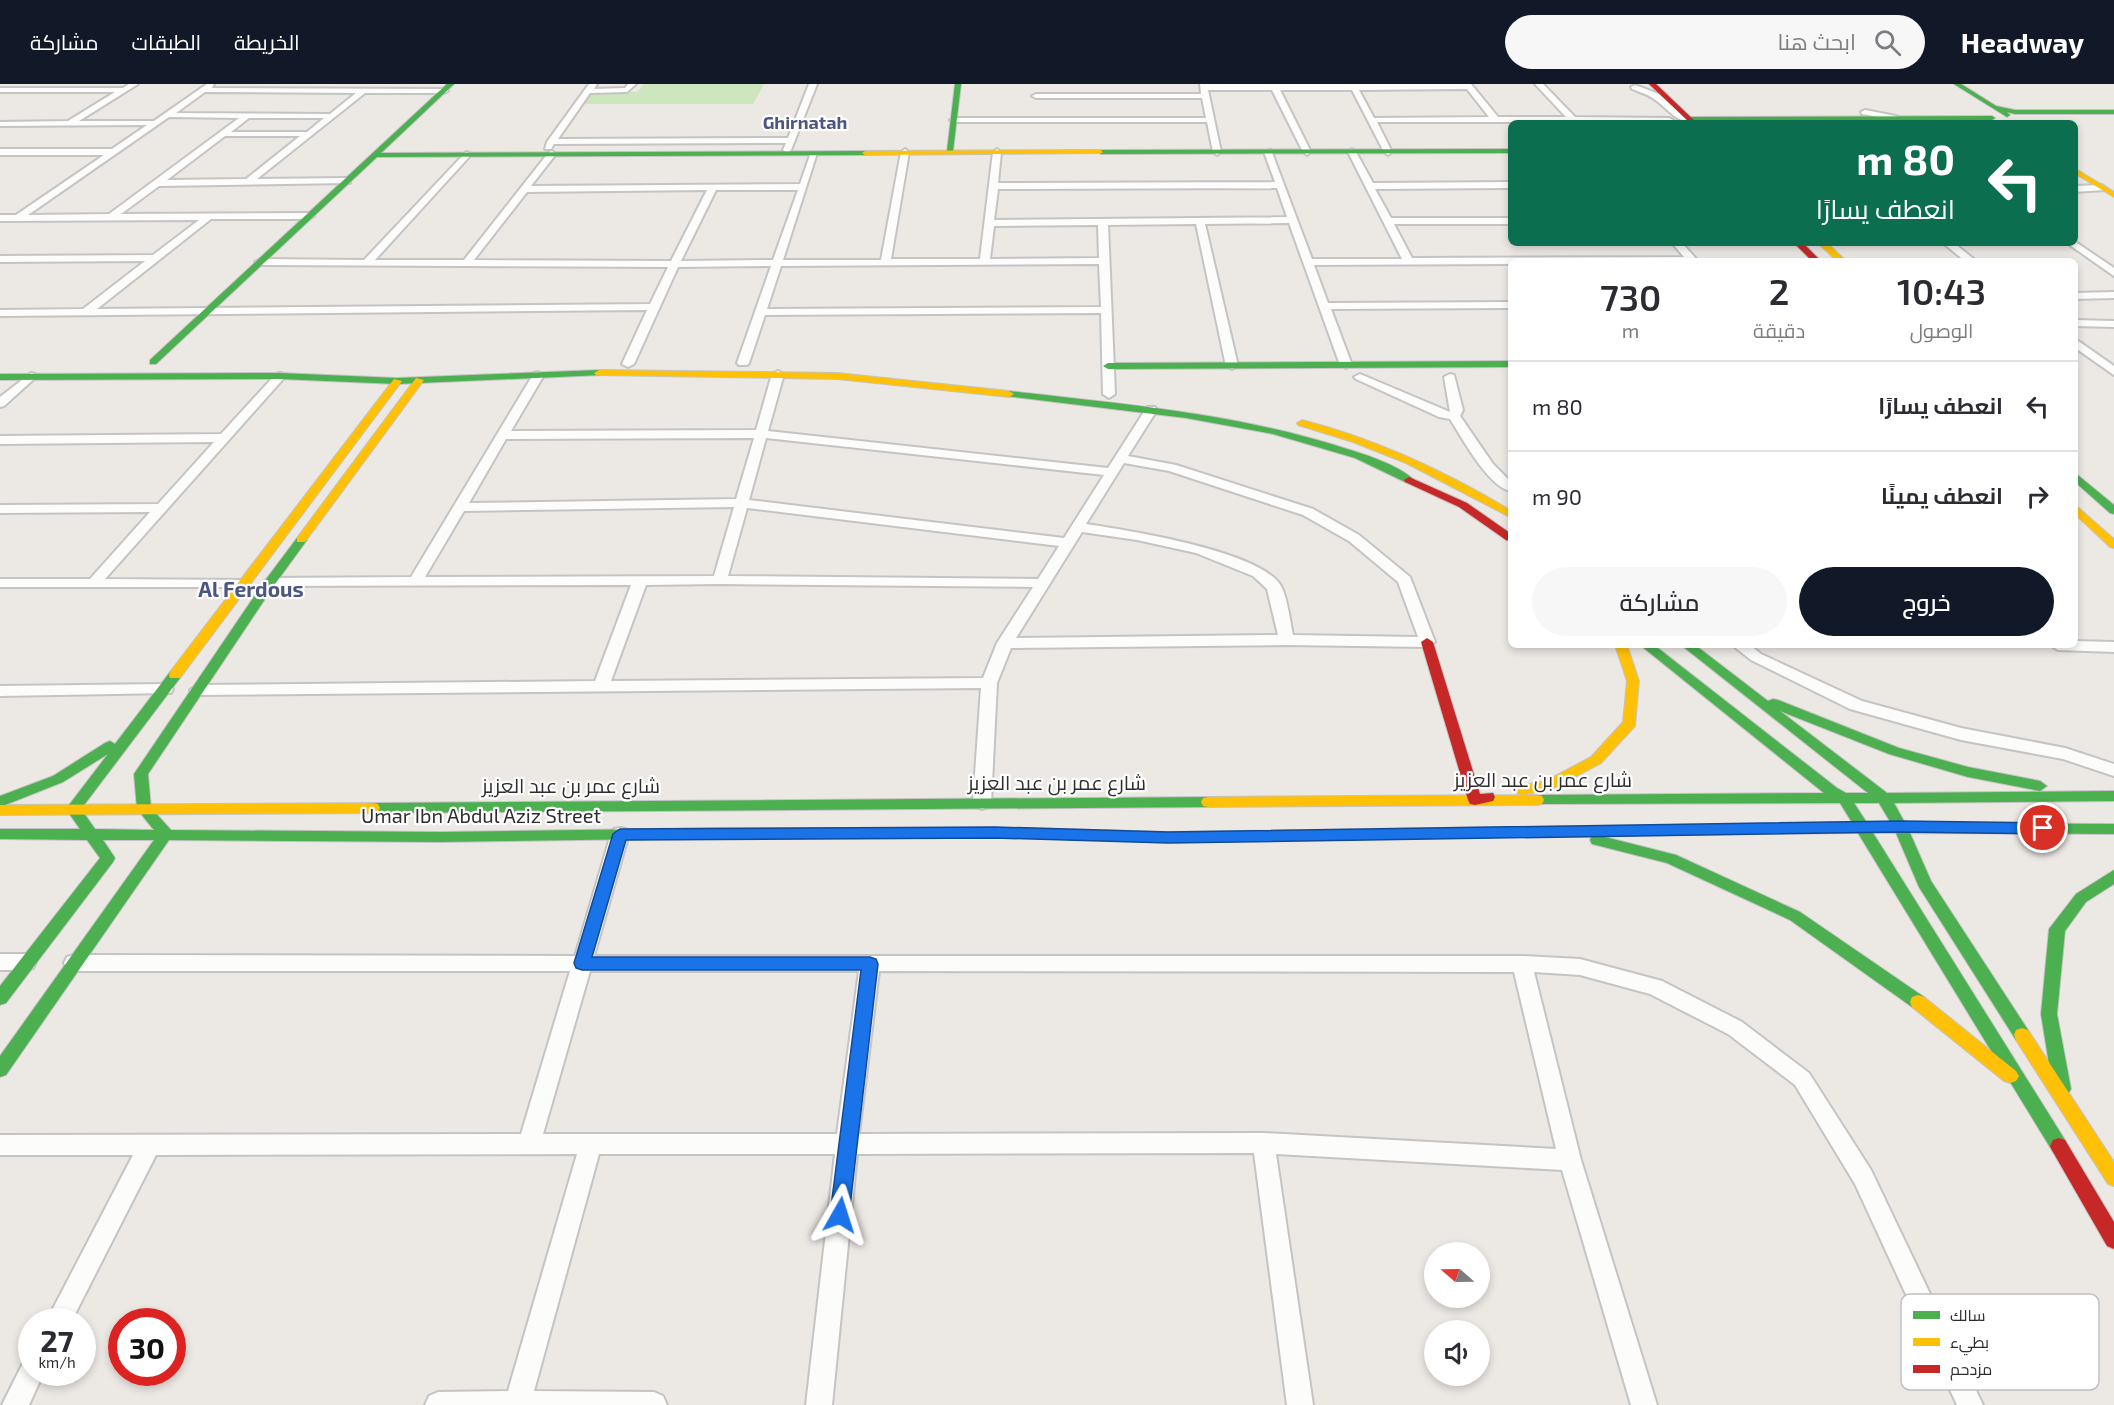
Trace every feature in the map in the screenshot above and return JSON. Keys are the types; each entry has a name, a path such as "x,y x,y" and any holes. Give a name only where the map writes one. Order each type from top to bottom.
{"street":[{"path":"69,124 134,84"},
{"path":"20,218 212,84"},
{"path":"467,263 525,189 590,88 627,90 632,84"},
{"path":"789,147 813,84"},
{"path":"950,152 958,84"},
{"path":"1036,84 1038,108"},
{"path":"1117,84 1118,96"},
{"path":"1539,84 1573,119"},
{"path":"1652,84 1682,120"},
{"path":"954,120 1118,96 1203,89 1468,85 1495,119"},
{"path":"1634,85 1656,96 1682,120"},
{"path":"1634,85 1682,120 1865,112 1992,115 2010,120"},
{"path":"203,90 362,92 447,87"},
{"path":"177,362 147,362 206,312 447,87"},
{"path":"1354,87 1388,152"},
{"path":"1952,87 1992,115"},
{"path":"1275,88 1307,152"},
{"path":"1203,89 1217,152"},
{"path":"0,90 124,90"},
{"path":"248,182 362,92"},
{"path":"1038,108 1210,120"},
{"path":"1371,120 1901,118 1992,115 2008,111 2033,115 2114,117"},
{"path":"1865,112 1901,118"},
{"path":"2022,120 2033,115 2114,112"},
{"path":"168,115 332,116"},
{"path":"112,217 248,115"},
{"path":"0,124 156,123"},
{"path":"223,134 308,134"},
{"path":"375,155 789,147 814,155 905,152 1508,151"},
{"path":"0,152 114,152"},
{"path":"885,263 905,152"},
{"path":"985,262 997,152"},
{"path":"1268,152 1346,365"},
{"path":"1352,152 1408,261"},
{"path":"366,263 466,154"},
{"path":"743,363 814,155"},
{"path":"2078,160 2110,188"},
{"path":"2078,173 2110,188"},
{"path":"158,183 346,181"},
{"path":"993,186 1280,185"},
{"path":"1370,186 1508,185"},
{"path":"525,189 803,187"},
{"path":"628,364 674,264 713,188"},
{"path":"2078,189 2110,188"},
{"path":"0,218 309,216"},
{"path":"85,313 208,217"},
{"path":"989,223 1292,220"},
{"path":"1388,221 1508,220"},
{"path":"1103,221 1109,394"},
{"path":"1200,221 1232,366"},
{"path":"1680,246 1690,258"},
{"path":"1801,246 1814,258"},
{"path":"1825,246 1839,258"},
{"path":"1952,246 1967,258"},
{"path":"2076,246 2114,273"},
{"path":"0,259 158,258"},
{"path":"260,262 674,264 1105,261"},
{"path":"1308,262 1508,261"},
{"path":"2078,296 2114,296"},
{"path":"1324,306 1508,305"},
{"path":"0,313 654,307"},
{"path":"760,312 1106,310"},
{"path":"2078,323 2114,324"},
{"path":"2078,344 2114,372"},
{"path":"200,362 407,368 743,363 868,367 1206,405"},
{"path":"1108,372 1232,366 1508,364"},
{"path":"0,377 280,376 397,381 602,372 837,376 930,384 1151,410 1258,427 1361,457 1463,505 1508,537"},
{"path":"1108,372 1360,377 1508,376"},
{"path":"720,580 778,374"},
{"path":"415,582 538,375"},
{"path":"0,403 31,376"},
{"path":"94,583 280,376"},
{"path":"1360,377 1443,414 1454,416 1488,467 1508,485"},
{"path":"1450,377 1457,410 1454,416"},
{"path":"0,1070 166,834 144,808 141,774 270,582 419,380"},
{"path":"0,998 108,858 74,809 87,788 140,723 397,381"},
{"path":"982,802 988,683 1005,643 1151,410"},
{"path":"1283,418 1351,435 1391,450 1439,472 1508,513"},
{"path":"502,435 761,434 1117,466 1171,468 1308,512 1354,538 1405,580 1427,642 1475,800 1549,785 1596,760 1630,723 1633,681 1623,648"},
{"path":"0,440 224,438"},
{"path":"2078,479 2114,511"},
{"path":"459,507 742,503 1068,543"},
{"path":"0,509 161,508"},
{"path":"2078,511 2114,545"},
{"path":"1078,527 1137,536 1200,550 1258,573 1274,587 1287,640"},
{"path":"270,582 720,580 1043,583"},
{"path":"601,687 640,581"},
{"path":"0,583 243,584"},
{"path":"1005,643 1287,640 1427,642"},
{"path":"2078,646 2114,647"},
{"path":"1650,648 1832,792 1844,798 1865,828 2025,1089 2114,1240"},
{"path":"1691,648 1884,798 1900,827 1924,883 2114,1178"},
{"path":"1744,648 1756,657 1856,705 1961,734 2066,754 2114,770"},
{"path":"198,690 988,683"},
{"path":"0,691 165,689"},
{"path":"1749,694 1894,751 1968,772 2038,786 2114,795"},
{"path":"0,802 45,785 85,765 140,723"},
{"name":"شارع عمر بن عبد العزيز","path":"0,810 2114,795"},
{"name":"Umar Ibn Abdul Aziz Street","path":"0,834 440,837 995,832 1168,837 1900,827 2114,829"},
{"path":"1566,832 1671,859 1795,916 1926,1007 2025,1089"},
{"path":"529,1144 620,834"},
{"path":"2064,1100 2049,1014 2057,929 2081,898 2114,876"},
{"path":"0,962 26,962"},
{"path":"74,963 1522,964 1580,967 1655,987 1736,1028 1802,1079 1863,1177 1918,1294"},
{"path":"819,1405 870,964"},
{"path":"1522,964 1570,1160 1644,1405"},
{"path":"0,1145 1264,1143 1570,1160"},
{"path":"1264,1143 1300,1405"},
{"path":"517,1404 591,1144"},
{"path":"65,1308 150,1145"},
{"path":"15,1405 25,1386"},
{"path":"1963,1390 1970,1405"},
{"path":"438,1405 654,1405"}],"green space":[{"path":"644,84 764,84 753,104 582,104 592,92 637,92"}],"traffic: fast":[{"path":"153,362 451,84"},
{"path":"950,151 958,84"},
{"path":"1957,84 2007,115"},
{"path":"1994,107 2015,112 2114,112"},
{"path":"1690,119 1992,118"},
{"path":"1101,152 1508,151"},
{"path":"375,155 865,153"},
{"path":"1108,366 1508,364"},
{"path":"0,377 280,376 397,381 599,373"},
{"path":"1009,394 1186,415 1274,431 1359,456 1409,480"},
{"path":"2078,479 2114,511"},
{"path":"0,1070 166,834 144,809 141,774 270,582 301,540"},
{"path":"1650,648 1832,792 1844,798 2059,1146"},
{"path":"1691,648 1884,798 1900,827 1924,883 2022,1035"},
{"path":"0,998 108,858 73,809 175,675"},
{"path":"1773,703 1894,751 1968,772 2040,786"},
{"path":"0,802 58,779 110,746"},
{"path":"1537,800 2114,796"},
{"path":"373,808 1208,802"},
{"path":"1857,828 2114,829"},
{"path":"1020,833 1168,837 1580,831"},
{"path":"0,834 440,837 721,833"},
{"path":"1597,840 1671,859 1795,916 1918,1002"},
{"path":"2062,1089 2049,1014 2057,929 2081,898 2114,876"}],"traffic: slow":[{"path":"865,153 1101,152"},
{"path":"2078,172 2114,195"},
{"path":"1825,246 1839,258"},
{"path":"599,373 837,376 1009,394"},
{"path":"301,540 419,380"},
{"path":"175,675 397,381"},
{"path":"1302,423 1357,440 1409,461 1508,513"},
{"path":"2078,511 2114,545"},
{"path":"1523,790 1549,785 1596,760 1630,723 1633,681 1622,648"},
{"path":"1208,802 1537,800"},
{"path":"0,810 373,808"},
{"path":"1580,831 1857,828"},
{"path":"1918,1002 2010,1076"},
{"path":"2022,1035 2114,1178"}],"traffic: jam":[{"path":"1652,84 1691,120"},
{"path":"1801,246 1814,258"},
{"path":"1409,480 1463,505 1508,537"},
{"path":"1427,642 1475,800 1488,797"},
{"path":"721,833 1020,833"},
{"path":"2059,1146 2114,1240"}],"district":[{"name":"Ghirnatah","path":"805,123"},
{"name":"Al Ferdous","path":"251,590"}],"route":[{"path":"840,1215 870,964 582,963 620,834 995,832 1168,837 1900,827 2043,828"}]}
